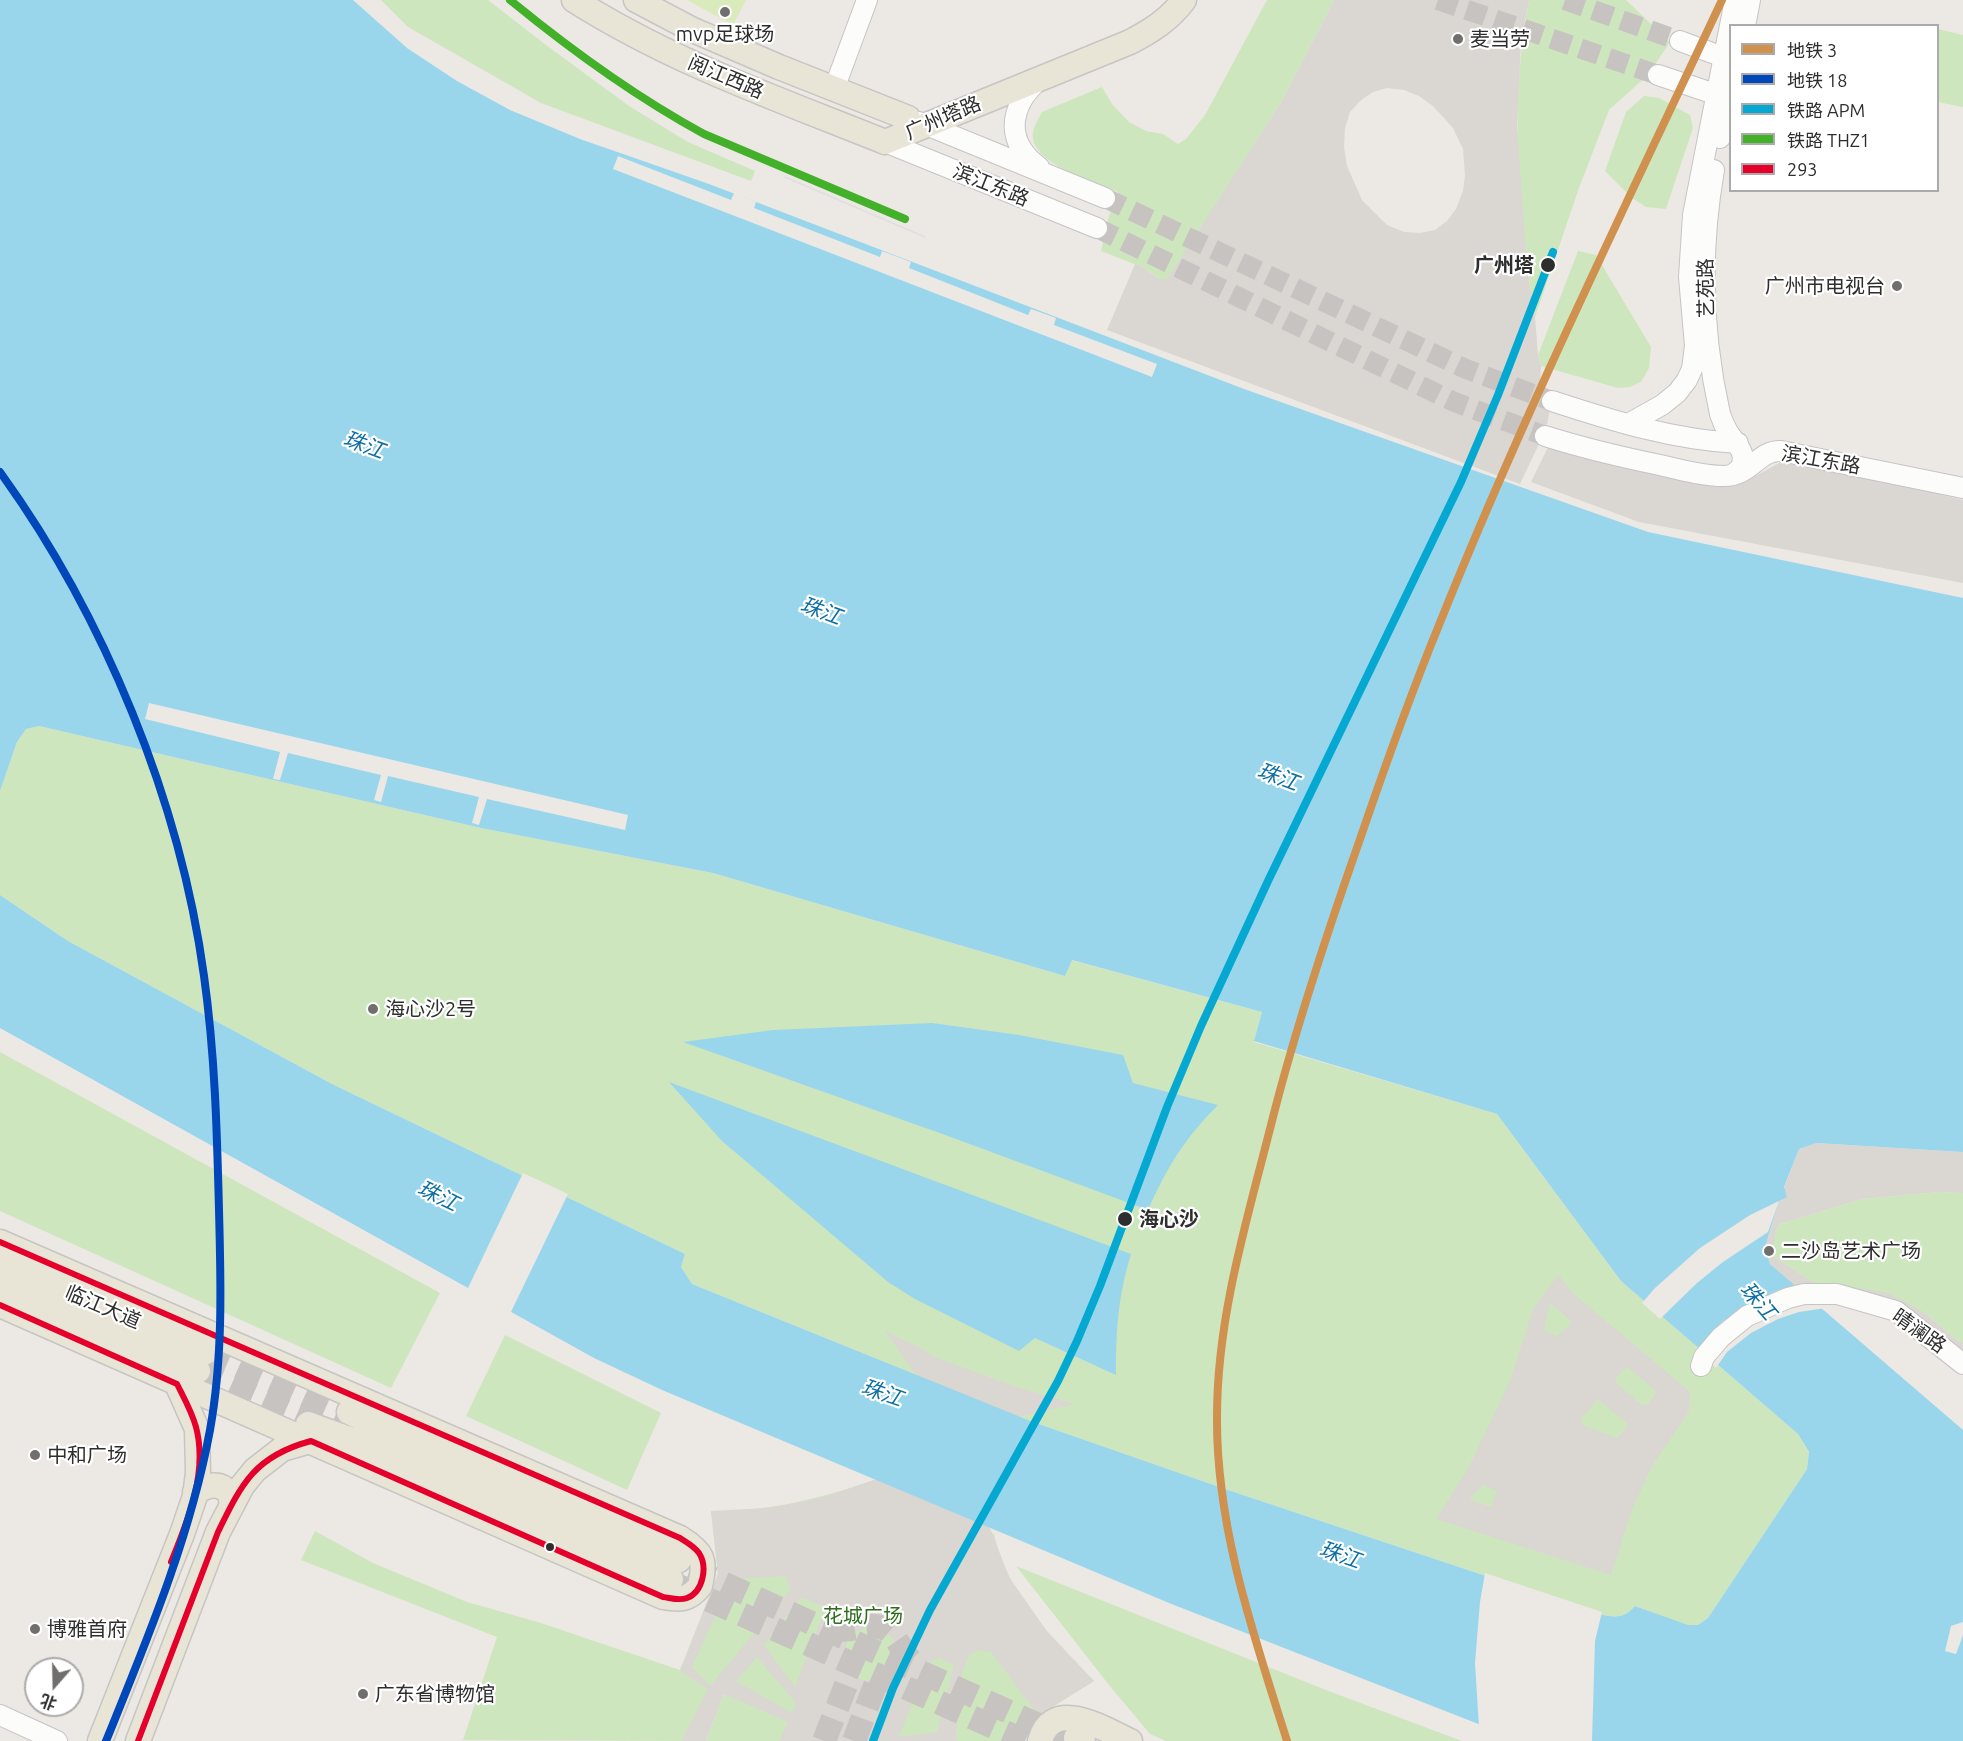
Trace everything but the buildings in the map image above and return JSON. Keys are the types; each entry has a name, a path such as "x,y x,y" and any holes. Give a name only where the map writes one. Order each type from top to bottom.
{"main road":[{"name":"阅江西路","path":"574,0 642,40 682,59 885,142"},
{"name":"阅江西路","path":"636,0 693,30 918,122"},
{"name":"广州塔路","path":"885,142 918,122 1130,27 1164,0"},
{"name":"广州塔路","path":"918,122 1130,42 1163,22 1184,0"},
{"path":"0,1242 207,1353 680,1538 693,1546 700,1554 703,1562 700,1586 686,1599 663,1597 0,1305"},
{"name":"临江大道","path":"0,1262 207,1353"},
{"name":"临江大道","path":"0,1283 207,1353"},
{"path":"207,1353 292,1384 675,1569 339,1435 284,1417 227,1404"},
{"path":"100,1741 182,1534 195,1492 198,1473 197,1429 177,1384"},
{"path":"138,1741 218,1532 242,1486 255,1470 282,1449 339,1435"},
{"path":"195,1492 206,1486 220,1486 230,1494 232,1505"},
{"path":"1040,1741 1043,1731 1055,1720 1071,1718 1098,1726 1130,1741"}],"street":[{"path":"834,89 867,0"},
{"name":"艺苑路","path":"1732,24 1735,0"},
{"path":"1745,24 1750,0"},
{"path":"1680,42 1727,65"},
{"name":"艺苑路","path":"1729,49 1710,191 1705,288 1709,352 1716,397 1726,427 1742,448 1743,460 1738,472 1732,475"},
{"path":"1658,75 1723,92"},
{"path":"1042,77 1023,99 1018,111 1015,132 1019,147 1031,161 1051,176"},
{"name":"艺苑路","path":"1628,424 1662,405 1677,393 1692,369 1695,346 1689,277 1690,247 1698,185 1723,92"},
{"name":"滨江东路","path":"918,122 1105,198"},
{"name":"滨江东路","path":"885,142 1097,228"},
{"path":"1552,401 1683,438 1738,443"},
{"path":"1545,436 1610,455 1678,469 1723,476 1732,475"},
{"name":"滨江东路","path":"1732,475 1746,471 1765,454 1776,451 1963,488"},
{"name":"晴澜路","path":"1701,1366 1704,1357 1721,1337 1747,1316 1788,1298 1804,1294 1837,1294 1896,1311 1963,1364"},
{"path":"0,1715 57,1741"}],"green space":[{"path":"381,0 488,0 629,106 688,142 755,171 751,181 541,103 408,27"},
{"name":"mvp足球场","path":"687,0 746,0 733,25"},
{"path":"1267,0 1334,0 1282,101 1167,280 1159,279 1144,268 1101,251 1108,219 1118,192 1069,172 1056,165 1037,149 1033,132 1042,112 1102,87 1112,104 1129,122 1146,131 1163,134 1178,144 1186,139 1205,115"},
{"path":"1529,0 1626,0 1670,42 1648,75 1609,110 1579,188 1535,317 1524,238 1518,158 1519,79"},
{"path":"1939,29 1963,35 1963,107 1939,102"},
{"path":"1644,96 1659,98 1690,115 1693,128 1666,209 1646,207 1632,198 1605,171 1626,112"},
{"path":"1578,251 1596,255 1651,347 1649,368 1641,382 1630,387 1618,388 1541,366 1538,355"},
{"path":"39,726 481,828 713,873 1065,976 1071,960 1262,1012 1254,1042 1497,1114 1621,1281 1798,1434 1809,1453 1807,1469 1708,1618 1698,1625 1688,1626 1636,1606 1625,1614 1608,1616 1228,1490 1033,1422 692,1284 681,1267 685,1254 332,1084 68,941 0,895 0,791 17,742 26,729"},
{"path":"0,1052 440,1293 391,1388 0,1211"},
{"path":"1939,1192 1963,1193 1963,1342 1959,1342 1924,1312 1840,1285 1816,1284 1773,1256 1774,1239 1780,1224 1862,1199"},
{"path":"505,1335 661,1413 627,1490 466,1416"},
{"name":"花城广场","path":"869,1482 994,1534 1000,1555 1020,1595 1048,1632 1094,1681 1041,1714 1022,1741 706,1741 724,1694 709,1689 681,1741 463,1740 497,1637 301,1560 315,1531 373,1563 467,1602 541,1623 680,1670 718,1574 711,1511 771,1507 830,1494"},
{"path":"1016,1566 1326,1690 1462,1741 1166,1741 1150,1734"}],"shaded area":[{"path":"1334,0 1529,0 1521,42 1517,125 1527,267 1541,366 1540,383 1550,397 1550,409 1546,429 1520,484 1107,330 1135,264 1159,279 1167,279 1282,101","holes":["1387,88 1404,90 1419,96 1433,106 1453,128 1463,149 1465,175 1463,191 1456,209 1447,221 1435,230 1420,233 1404,232 1387,225 1362,200 1347,166 1344,147 1345,128 1350,112 1361,100 1373,92"]},
{"path":"1550,443 1739,481 1750,479 1783,461 1884,481 1963,500 1963,583 1639,522 1531,482"},
{"name":"二沙岛艺术广场","path":"1815,1143 1963,1152 1963,1193 1939,1192 1862,1199 1780,1224 1776,1230 1773,1256 1816,1284 1840,1285 1888,1293 1924,1312 1959,1342 1963,1342 1963,1355 1924,1323 1796,1287 1770,1264 1765,1247 1779,1201 1799,1149"},
{"path":"1558,1275 1575,1295 1690,1392 1689,1411 1652,1466 1632,1509 1611,1575 1436,1519 1468,1469 1510,1381 1533,1309","holes":["1550,1303 1571,1321 1570,1325 1557,1336 1544,1330","1626,1367 1657,1392 1647,1405 1642,1405 1615,1382","1599,1400 1627,1423 1627,1428 1617,1438 1582,1425 1581,1419","1485,1485 1497,1491 1491,1507 1469,1499"]},
{"name":"花城广场","path":"885,1331 937,1358 1014,1386 1075,1404 1018,1417 975,1489 1009,1577 1046,1630 1094,1681 1041,1714 1022,1741 1016,1741 1036,1712 991,1652 980,1650 970,1654 962,1672 956,1738 958,1741 779,1741 788,1722 724,1694 706,1741 681,1741 708,1689 680,1671 718,1574 711,1511 767,1508 802,1502 894,1473 921,1382","holes":["786,1576 790,1590 710,1686 692,1667 732,1579","801,1598 821,1605 824,1612 795,1687 764,1645","866,1628 885,1631 897,1646 896,1666 881,1680 861,1680 851,1673 845,1662 844,1650 848,1639 857,1631","757,1657 796,1703 792,1713 736,1681","940,1658 954,1665 937,1732 899,1737 928,1663"]}],"water":[{"name":"珠江","path":"0,0 353,0 407,48 457,81 510,110 580,139 709,184 1244,389 1648,532 1963,598 1963,1152 1816,1143 1799,1149 1784,1187 1787,1197 1779,1201 1765,1247 1770,1264 1963,1430 1963,1622 1951,1626 1945,1651 1956,1654 1963,1635 1963,1741 1522,1741 1169,1603 662,1390 594,1358 0,1028 0,895 68,941 332,1084 685,1254 681,1267 692,1284 1033,1422 1228,1490 1603,1615 1621,1616 1635,1606 1688,1625 1698,1625 1708,1618 1807,1469 1809,1452 1798,1434 1621,1281 1497,1114 1254,1041 1262,1012 1072,960 1065,976 713,873 481,828 39,726 26,729 17,742 0,791"},
{"path":"932,1023 1019,1035 1123,1055 1133,1083 1218,1105 1196,1129 1178,1154 1162,1180 1148,1210 683,1042 773,1030"},
{"path":"669,1082 1131,1254 1119,1314 1116,1375 1035,1338 1019,1351 915,1299 888,1282 722,1141"}],"pier":[{"path":"618,156 731,200 734,193 756,202 754,208 880,257 882,251 911,262 909,268 1028,315 1031,309 1056,318 1054,325 1157,364 1152,377 613,169"},
{"path":"149,703 628,815 625,830 487,799 479,825 472,823 479,797 388,776 381,802 374,800 381,775 288,753 280,780 273,779 280,752 145,719"},
{"path":"523,1173 568,1194 510,1314 467,1290"},
{"path":"1779,1201 1768,1232 1723,1262 1697,1283 1660,1319 1642,1303 1655,1288 1700,1248 1750,1215"},
{"path":"1800,1287 1826,1308 1799,1312 1778,1319 1751,1333 1727,1352 1716,1368 1696,1350 1723,1321 1750,1303 1779,1290"},
{"path":"1485,1573 1602,1612 1595,1641 1592,1741 1514,1741 1479,1727 1475,1663"}],"tunnel":[{"path":"1438,0 1658,75"},
{"path":"1565,0 1680,41"},
{"path":"1105,198 1466,369 1552,401"},
{"path":"1097,228 1452,401 1545,436"},
{"path":"206,1352 366,1423"},
{"path":"198,1371 330,1430"},
{"path":"658,1554 1074,1741"},
{"path":"676,1585 1025,1741"},
{"path":"831,1627 844,1630 870,1626 883,1628 893,1636 908,1657 918,1666"},
{"path":"824,1741 850,1675"},
{"path":"854,1741 876,1683"}],"tram line":[{"path":"785,177 925,237"}],"metro line":[{"name":"3","path":"1287,1741 1239,1581 1230,1540 1218,1458 1218,1379 1222,1342 1243,1233 1280,1089 1312,983 1378,787 1418,679 1505,467 1722,0"},
{"name":"18","path":"0,472 38,528 72,587 104,648 132,712 177,843 193,910 211,1034 216,1122 220,1321 217,1376 210,1430 191,1510 166,1588 106,1741"}],"rail line":[{"name":"THZ1","path":"510,0 604,72 704,134 905,219"},
{"name":"APM","path":"873,1741 893,1688 930,1610 1058,1381 1077,1341 1167,1107 1201,1026 1268,881 1461,482 1498,395 1553,252"}],"transit line":[{"name":"293","path":"0,1242 680,1538 695,1548 702,1559 702,1578 700,1585 692,1595 681,1599 663,1597 311,1441 292,1447 263,1463 252,1474 235,1499 218,1532 138,1741"},
{"name":"293","path":"0,1305 177,1384 196,1427 200,1461 190,1513 171,1562"}],"place":[{"name":"mvp足球场","path":"725,12"},
{"name":"麦当劳","path":"1458,39"},
{"name":"广州塔","path":"1548,265"},
{"name":"广州市电视台","path":"1897,286"},
{"name":"海心沙2号","path":"373,1009"},
{"name":"海心沙","path":"1125,1219"},
{"name":"二沙岛艺术广场","path":"1769,1251"},
{"name":"中和广场","path":"35,1455"},
{"name":"博雅首府","path":"35,1629"},
{"name":"广东省博物馆","path":"363,1694"}]}
